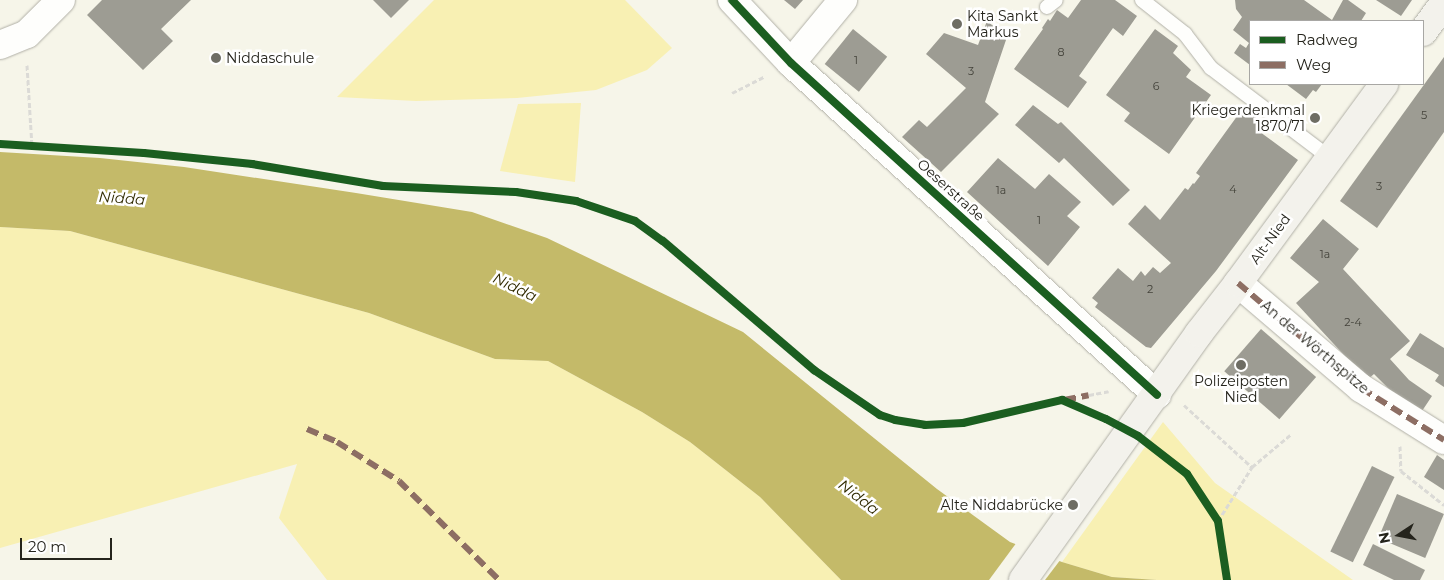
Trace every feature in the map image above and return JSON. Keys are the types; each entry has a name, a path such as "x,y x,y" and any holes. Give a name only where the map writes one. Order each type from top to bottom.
{"main road":[{"path":"1424,31 1444,3"},
{"name":"Alt-Nied","path":"1157,395 1199,333 1383,85"},
{"path":"1023,580 1157,395"}],"street":[{"path":"0,45 27,34 61,0"},
{"name":"Oeserstraße","path":"732,0 791,63 1157,395"},
{"path":"791,63 843,0"},
{"name":"An der Wörthspitze","path":"1238,283 1362,388 1444,440"}],"lane":[{"path":"1142,0 1185,34 1211,68 1330,158"}],"path":[{"path":"27,64 32,146"},
{"path":"1089,395 1114,390"},
{"path":"1183,404 1252,467"},
{"path":"1398,411 1401,471 1444,505"},
{"path":"1218,521 1252,467 1290,435"},
{"path":"1212,513 1218,521 1219,531"}],"shaded area":[{"path":"434,0 625,0 672,48 647,70 596,90 517,98 416,101 337,97"},
{"path":"581,103 575,182 500,171 518,104"},
{"path":"0,227 70,231 369,313 495,359 548,361 642,412 690,442 760,497 841,580 327,580 279,518 297,464 0,548"},
{"path":"1163,422 1215,483 1353,580 1157,580 1112,577 1062,562"}],"water":[{"name":"Nidda","path":"0,152 100,158 184,167 356,193 472,212 547,238 743,332 937,489 1010,542 1062,562 1112,577 1157,580 841,580 760,497 690,442 642,412 548,361 495,359 369,313 70,231 0,227"}],"pier":[{"path":"1017,542 1061,559 1045,580 989,580"}],"building":[{"path":"102,0 191,0 161,29 173,41 143,70 87,15"},
{"path":"373,0 409,0 391,18"},
{"path":"784,0 803,0 795,9"},
{"path":"1081,0 1115,0 1137,16 1123,36 1113,28 1079,76 1087,82 1068,108 1014,69 1048,19 1050,21 1057,10 1068,18"},
{"path":"1235,0 1304,0 1332,20 1249,20 1249,43 1233,30 1242,17 1236,9"},
{"path":"1343,0 1348,0 1366,13 1362,20 1332,20"},
{"path":"1376,0 1412,0 1401,16"},
{"path":"987,21 1007,37 985,102 999,114 941,172 902,137 919,120 927,127 966,88 926,54 944,33 978,45"},
{"path":"853,29 887,57 859,92 825,64"},
{"path":"1155,29 1178,46 1173,53 1191,70 1186,77 1211,95 1169,154 1124,121 1130,113 1106,95"},
{"path":"1249,43 1249,64 1234,53 1240,44 1246,48"},
{"path":"1444,57 1444,132 1377,228 1340,201"},
{"path":"1287,85 1321,85 1316,92 1313,90 1306,99"},
{"path":"1033,105 1058,124 1061,122 1130,190 1113,206 1064,158 1059,163 1015,125"},
{"path":"1243,108 1266,124 1260,132 1298,160 1216,271 1151,348 1146,347 1095,307 1098,303 1092,298 1118,268 1133,281 1141,271 1145,276 1153,267 1160,273 1171,263 1128,224 1145,205 1160,220 1185,188 1188,190 1200,176 1196,173"},
{"path":"998,158 1035,189 1049,174 1081,202 1067,216 1080,227 1048,266 967,192"},
{"path":"1323,219 1359,249 1343,269 1410,341 1390,359 1409,380 1432,396 1420,414 1397,397 1374,374 1367,380 1296,303 1319,282 1290,258"},
{"path":"1261,329 1316,377 1279,419 1224,371"},
{"path":"1420,333 1444,348 1444,387 1435,381 1439,375 1406,355"},
{"path":"1437,455 1444,460 1444,490 1424,477"},
{"path":"1372,466 1394,477 1353,562 1330,551"},
{"path":"1397,494 1444,514 1425,558 1378,538"},
{"path":"1373,544 1425,570 1420,580 1394,580 1363,565"}],"marked path":[{"path":"1238,283 1361,388 1444,440"},
{"path":"1064,400 1089,395"},
{"path":"307,429 337,442 399,481 499,580"}],"cycle path":[{"path":"732,0 791,63 1157,395"},
{"path":"0,144 144,153 252,164 383,186 516,192 576,201 635,221 663,241 814,370 880,415 895,420 925,425 963,423 1062,400 1106,419 1138,436 1187,474 1218,521 1227,580"}],"place":[{"name":"Kita Sankt Markus","path":"957,24"},
{"name":"Niddaschule","path":"216,58"},
{"name":"Kriegerdenkmal 1870/71","path":"1315,118"},
{"name":"Polizeiposten Nied","path":"1241,365"},
{"name":"Alte Niddabrücke","path":"1073,505"}]}
